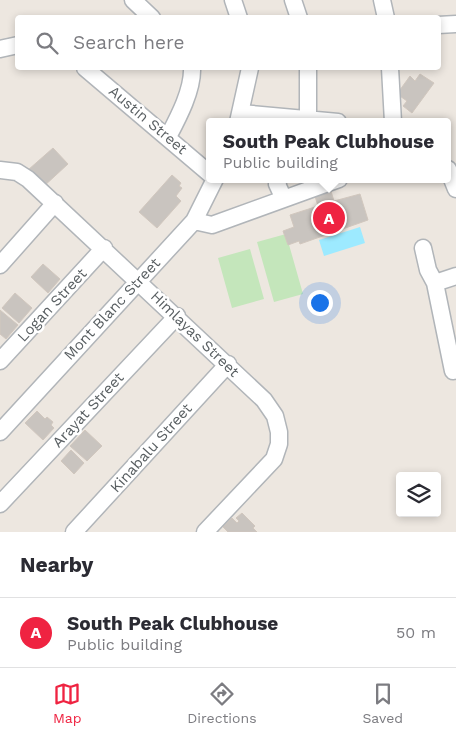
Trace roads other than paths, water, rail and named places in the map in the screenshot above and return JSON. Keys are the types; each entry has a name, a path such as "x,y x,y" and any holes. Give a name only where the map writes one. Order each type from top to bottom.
{"street":[{"path":"133,0 149,15"},
{"path":"233,0 238,15"},
{"path":"293,0 298,15"},
{"path":"382,0 385,15"},
{"path":"441,25 456,24"},
{"path":"0,49 15,46"},
{"name":"Austin Street","path":"87,70 206,170"},
{"path":"168,137 190,83 192,70"},
{"path":"250,70 240,117 274,118"},
{"path":"308,70 308,118"},
{"path":"390,70 393,118"},
{"name":"Himlayas Street","path":"0,170 17,172 28,179 228,364 264,400 275,416 279,444 274,459 205,532"},
{"path":"451,177 456,189"},
{"name":"Mont Blanc Street","path":"0,432 194,221 213,183"},
{"path":"277,183 283,197"},
{"path":"194,221 212,225 283,197 327,183"},
{"path":"0,265 54,203"},
{"name":"Logan Street","path":"0,361 104,248"},
{"path":"423,248 428,270 435,283 450,330 453,371"},
{"path":"435,283 456,276"},
{"name":"Arayat Street","path":"0,504 177,316"},
{"name":"Kinabalu Street","path":"74,532 228,364"}],"water":[{"path":"360,227 365,243 324,256 319,240"}],"place":[{"name":"South Peak Clubhouse","path":"329,218"}]}
